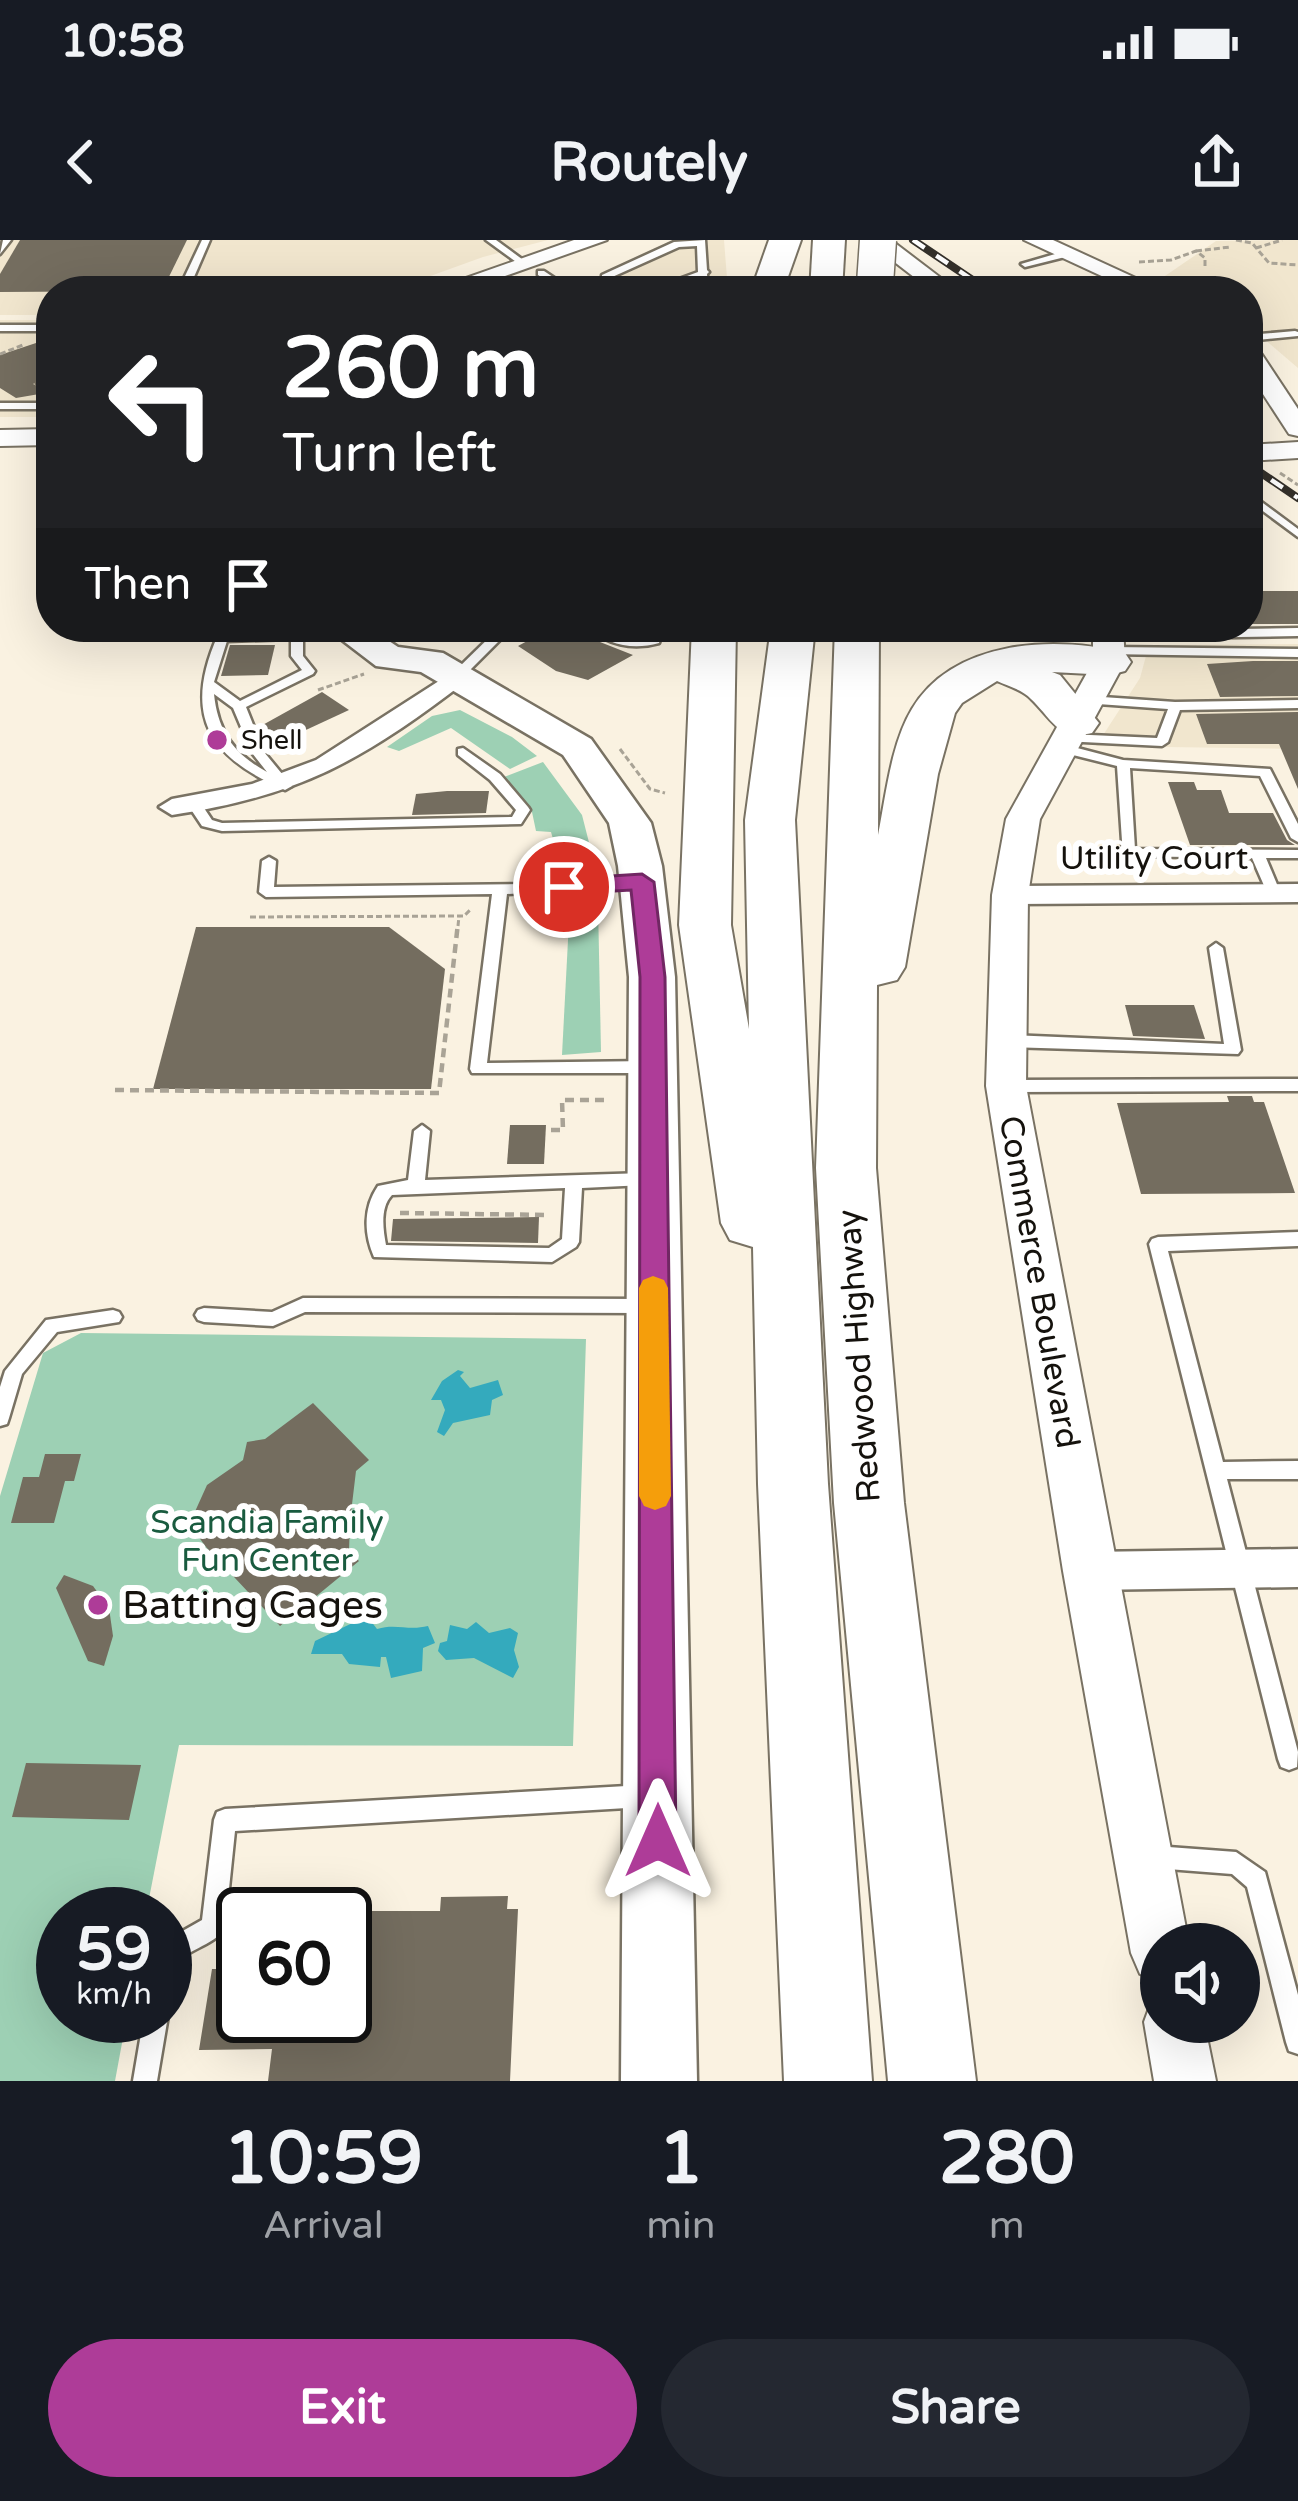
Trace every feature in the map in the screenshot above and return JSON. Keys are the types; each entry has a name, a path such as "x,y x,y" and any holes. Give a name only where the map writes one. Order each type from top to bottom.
{"highway":[{"path":"772,276 785,240"},
{"path":"876,276 878,240"},
{"path":"827,276 828,245"},
{"path":"714,642 705,925 793,1484"},
{"name":"Redwood Highway","path":"792,642 770,820 793,1484 828,2081"},
{"name":"Redwood Highway","path":"857,642 846,1168 869,1502 932,2081"},
{"path":"846,1168 880,957 932,713 946,693 1011,646 1060,658 1091,685"},
{"path":"1011,646 1044,685 1091,685"}],"main road":[{"path":"365,642 389,658 443,669"},
{"path":"417,642 443,669 577,746 624,812 642,882 652,977 631,1084 652,1179 659,2081"}],"street":[{"path":"517,276 596,240"},
{"path":"504,276 625,240"},
{"path":"878,240 927,276"},
{"path":"1035,240 1116,276"},
{"path":"1263,375 1298,430 1263,433"},
{"path":"0,438 36,437"},
{"path":"1263,452 1298,450"},
{"path":"0,451 36,451"},
{"path":"183,806 286,786 354,754 443,669"},
{"name":"Commerce Boulevard","path":"1091,685 1023,819 1010,895 1006,1086 1155,1923"},
{"name":"Utility Court","path":"1010,895 1286,893"},
{"path":"1089,1570 1298,1568"},
{"path":"1178,2043 1185,2081"}],"lane":[{"path":"0,250 7,240"},
{"path":"190,276 206,240"},
{"path":"490,240 545,276"},
{"path":"607,276 677,244 701,242 705,276"},
{"path":"1025,264 1062,255"},
{"path":"694,276 705,272"},
{"path":"0,328 36,328"},
{"path":"1263,337 1295,334"},
{"path":"3,400 36,404"},
{"path":"1263,507 1298,534"},
{"path":"1263,631 1298,632"},
{"path":"219,642 207,683 207,704 224,746 237,765 286,786"},
{"path":"239,706 309,671 297,656 297,642"},
{"path":"443,669 484,642"},
{"path":"1091,685 1189,642"},
{"path":"1091,685 1298,653"},
{"path":"207,683 239,706 258,753 286,786"},
{"path":"1091,685 1162,742 1175,706"},
{"path":"1091,685 1175,706 1298,704"},
{"path":"1091,685 1123,764 1128,853 1298,854"},
{"path":"183,806 222,827 516,821 523,810 495,777 463,752"},
{"path":"1123,764 1265,772 1298,838"},
{"path":"1257,854 1286,893"},
{"path":"269,861 266,892 500,890 642,882"},
{"path":"500,890 478,1069 631,1084"},
{"path":"1006,1041 1234,1049 1216,948"},
{"path":"1006,1086 1298,1085"},
{"path":"416,1186 422,1131"},
{"path":"574,1180 570,1242 561,1252 380,1252 375,1241 379,1197 386,1190 416,1186 500,1189 574,1180 652,1179"},
{"path":"1288,1759 1158,1244 1298,1240"},
{"path":"204,1315 273,1319 302,1305 653,1306"},
{"path":"0,1418 14,1371 52,1325 112,1317"},
{"path":"1215,1471 1298,1470"},
{"path":"192,1939 213,1927 225,1820 657,1795"},
{"path":"1143,1858 1236,1863 1257,1880 1298,2042"},
{"path":"145,2081 151,2043"}],"path":[{"path":"1236,240 1256,248 1269,262 1298,265"},
{"path":"1256,248 1282,240"},
{"path":"1128,261 1158,262 1196,250 1230,248"},
{"path":"1196,250 1205,258 1205,266"},
{"path":"301,698 371,673"},
{"path":"620,749 650,789 665,793"},
{"path":"250,917 459,916 479,903"},
{"path":"115,1090 439,1094 459,916"},
{"path":"551,1130 563,1130 562,1100 631,1084"},
{"path":"400,1214 549,1214 548,1220 561,1220"}],"shaded area":[{"path":"0,240 548,240 430,276 36,276 36,315 0,315"},
{"path":"677,240 724,240 727,276 601,276"},
{"path":"1298,240 1298,368 1263,338 1263,276 1165,276 1216,241"},
{"path":"0,320 36,320 36,417 0,417"},
{"path":"1298,644 1298,749 1096,746 1140,678 1149,645"}],"green space":[{"path":"460,710 537,756 510,769 451,728 399,751 387,747 432,716"},
{"path":"543,762 582,815 596,870 563,874 551,832 536,831 532,812 504,777"},
{"path":"570,902 598,904 601,1052 562,1055"},
{"name":"Scandia Family Fun Center","path":"81,1333 586,1339 573,1746 179,1745 151,1887 36,1887 36,2043 122,2043 115,2081 0,2081 0,1496 43,1353"}],"water":[{"path":"458,1370 464,1372 460,1376 470,1388 498,1380 503,1395 492,1400 490,1415 453,1423 444,1436 437,1432 445,1410 441,1400 431,1400 442,1381"},
{"path":"367,1616 377,1629 428,1626 435,1643 423,1648 422,1671 391,1678 386,1657 381,1657 380,1667 349,1664 342,1654 311,1654 315,1641"},
{"path":"476,1622 489,1633 510,1628 518,1633 514,1650 519,1667 513,1678 474,1658 446,1660 438,1651 440,1643 447,1641 450,1625 467,1629"}],"building":[{"path":"20,240 187,240 169,276 36,276 36,292 0,292 0,274"},
{"path":"36,343 36,395 16,398 0,388 0,355"},
{"path":"1263,591 1298,591 1298,624 1263,624"},
{"path":"525,642 600,642 633,655 588,680 556,671 518,646"},
{"name":"Shell","path":"230,645 275,645 268,675 221,676"},
{"path":"1298,661 1298,696 1220,697 1207,664"},
{"name":"Shell","path":"322,692 349,710 280,742 259,727"},
{"path":"1298,712 1298,789 1279,744 1207,744 1196,714"},
{"path":"1168,782 1194,782 1197,790 1221,790 1229,813 1273,813 1287,840 1295,845 1190,845"},
{"path":"489,791 486,813 412,815 416,794"},
{"path":"196,927 389,927 445,969 431,1089 153,1089"},
{"path":"1125,1005 1194,1005 1205,1039 1133,1036"},
{"path":"1227,1096 1252,1096 1254,1102 1264,1102 1295,1193 1141,1194 1117,1103 1229,1102"},
{"path":"510,1125 546,1125 544,1164 507,1164"},
{"path":"539,1217 538,1243 391,1241 393,1219"},
{"path":"313,1403 369,1460 356,1471 350,1521 349,1551 359,1561 280,1626 206,1547 198,1536 201,1523 193,1516 207,1485 243,1460 247,1442 265,1439"},
{"path":"45,1454 81,1454 74,1481 65,1481 54,1523 11,1523 23,1477 39,1477"},
{"path":"64,1575 93,1586 109,1608 113,1636 104,1666 88,1661 56,1588"},
{"path":"26,1763 141,1765 129,1820 12,1817"},
{"path":"508,1896 507,1909 518,1909 510,2081 268,2081 272,2049 199,2050 212,1969 216,1969 216,2043 372,2043 372,1911 440,1911 441,1897"}],"railway":[{"path":"913,240 967,276"},
{"path":"1263,474 1298,498"}],"slow traffic":[{"path":"653,1288 655,1496"}],"place":[{"name":"Shell","path":"217,740"},
{"name":"Batting Cages","path":"98,1605"}],"route":[{"path":"564,887 642,882 652,977 658,1841"}]}
